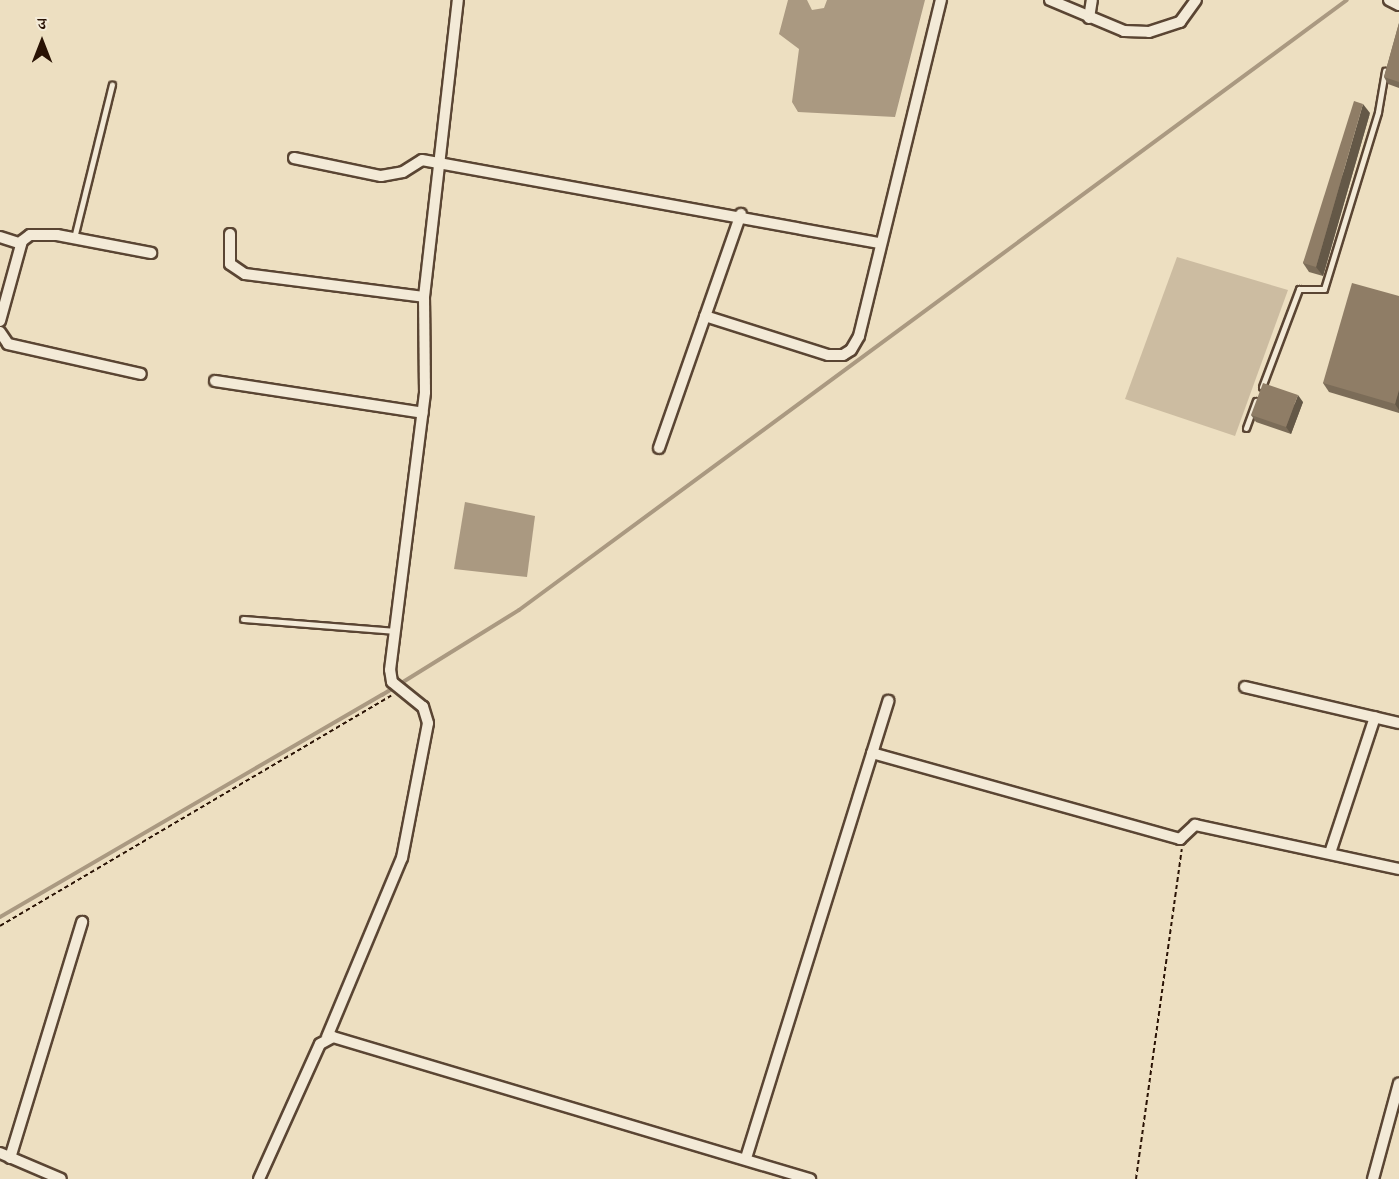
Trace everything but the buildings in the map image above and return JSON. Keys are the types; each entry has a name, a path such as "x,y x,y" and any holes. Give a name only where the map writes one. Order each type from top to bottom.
{"street":[{"path":"259,1179 320,1044 327,1037 390,888 406,841 428,715 423,706 396,688 394,630 423,412 424,297 458,0"},
{"path":"705,316 828,355 843,355 859,336 941,0"},
{"path":"1050,0 1124,31 1149,32 1180,22 1196,0"},
{"path":"1089,18 1092,0"},
{"path":"1389,0 1399,6"},
{"path":"294,158 381,176 404,172 419,160 741,214 880,243"},
{"path":"659,448 741,214"},
{"path":"230,234 230,264 234,270 245,274 424,297"},
{"path":"0,321 21,244 30,235 74,238 151,253"},
{"path":"0,237 21,244"},
{"path":"0,332 8,344 141,374"},
{"path":"215,381 423,412"},
{"path":"1245,687 1399,723"},
{"path":"746,1158 888,701"},
{"path":"1330,853 1375,717"},
{"path":"872,753 1184,840 1188,829 1195,825 1399,869"},
{"path":"61,1179 5,1156 82,922"},
{"path":"327,1037 746,1158 810,1179"},
{"path":"1373,1179 1399,1083"}],"lane":[{"path":"1246,428 1299,290 1324,289 1378,112 1388,64"},
{"path":"74,238 112,85"},
{"path":"243,619 394,630"}],"path":[{"path":"0,926 396,688"},
{"path":"1136,1179 1184,840"}],"shaded area":[{"path":"788,0 807,0 812,10 824,8 827,0 925,0 895,117 798,112 792,102 799,49 779,34"},
{"path":"1177,257 1288,290 1235,436 1125,399"},
{"path":"465,502 535,516 527,577 454,569"}],"waterway":[{"path":"0,917 382,695 519,610 1347,0"}]}
